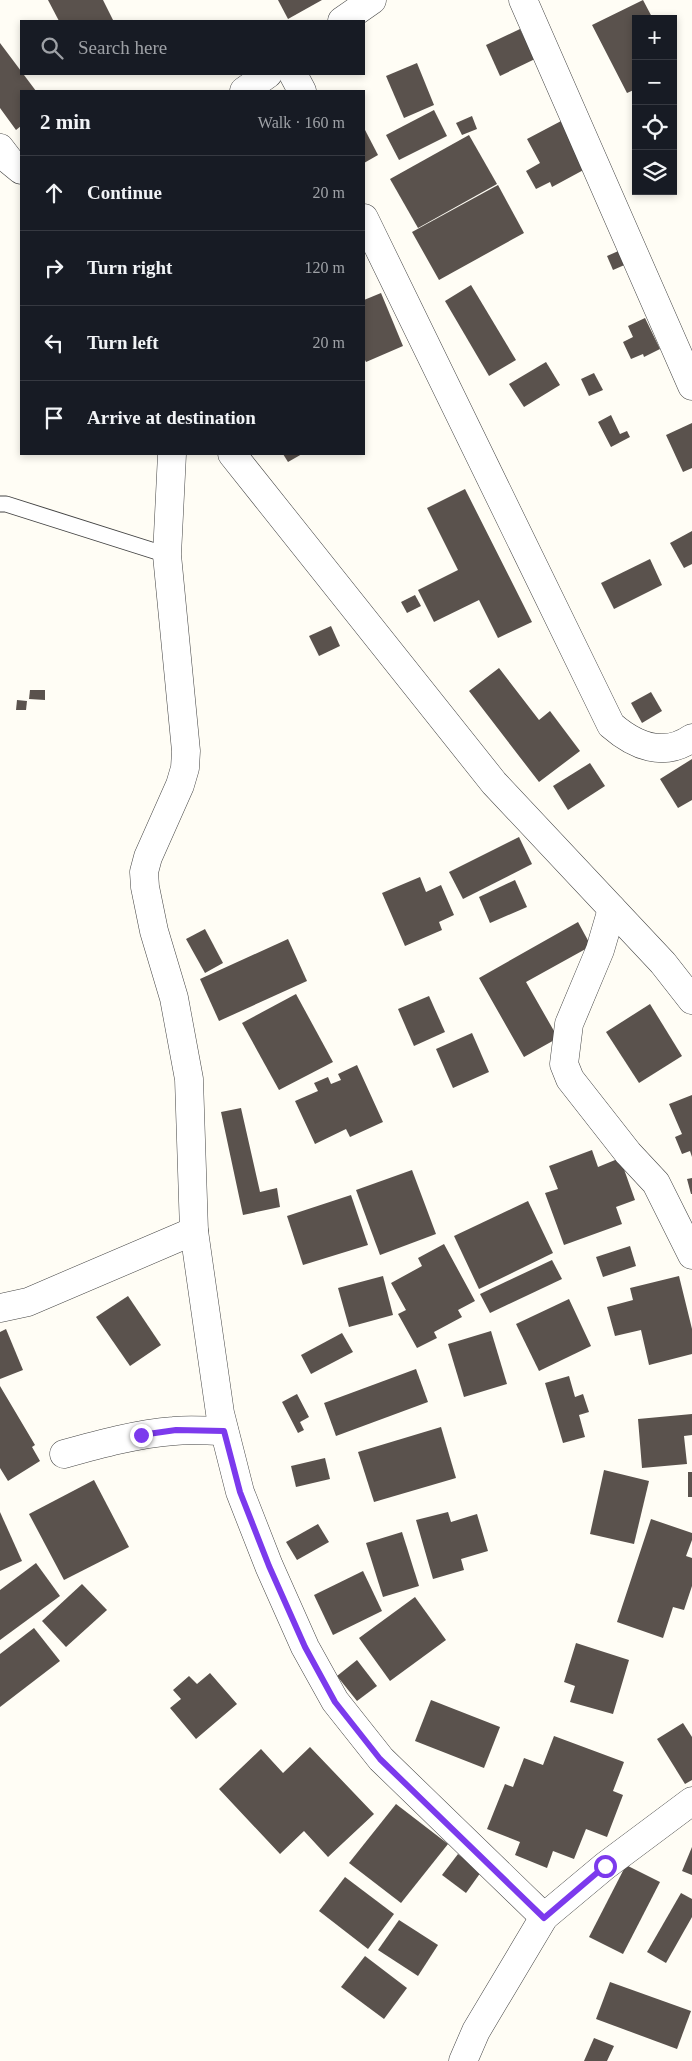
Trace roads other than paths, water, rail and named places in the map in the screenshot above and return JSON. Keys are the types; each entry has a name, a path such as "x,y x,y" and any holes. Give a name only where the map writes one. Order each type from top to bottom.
{"street":[{"path":"343,20 372,0"},
{"path":"523,0 692,386"},
{"path":"245,90 267,75"},
{"path":"294,75 301,90"},
{"path":"0,148 10,161 20,169"},
{"path":"365,220 611,725 626,738 643,746 662,748 681,746 692,738"},
{"path":"172,455 167,555 184,720 186,759 180,785 148,857 144,872 145,887 154,931 174,998 189,1080 194,1231 224,1431 240,1492 269,1566 305,1647 335,1702 380,1759 544,1918"},
{"path":"233,455 494,783 663,963 692,1000"},
{"path":"612,909 600,950 569,1024 564,1064 570,1079 628,1153 656,1183 692,1254"},
{"path":"0,1308 28,1302 194,1231"},
{"path":"64,1454 116,1439 141,1435 176,1430 224,1431"},
{"path":"463,2061 476,2031 544,1918 605,1866 692,1802"}],"lane":[{"path":"0,504 6,504 167,555"}]}
